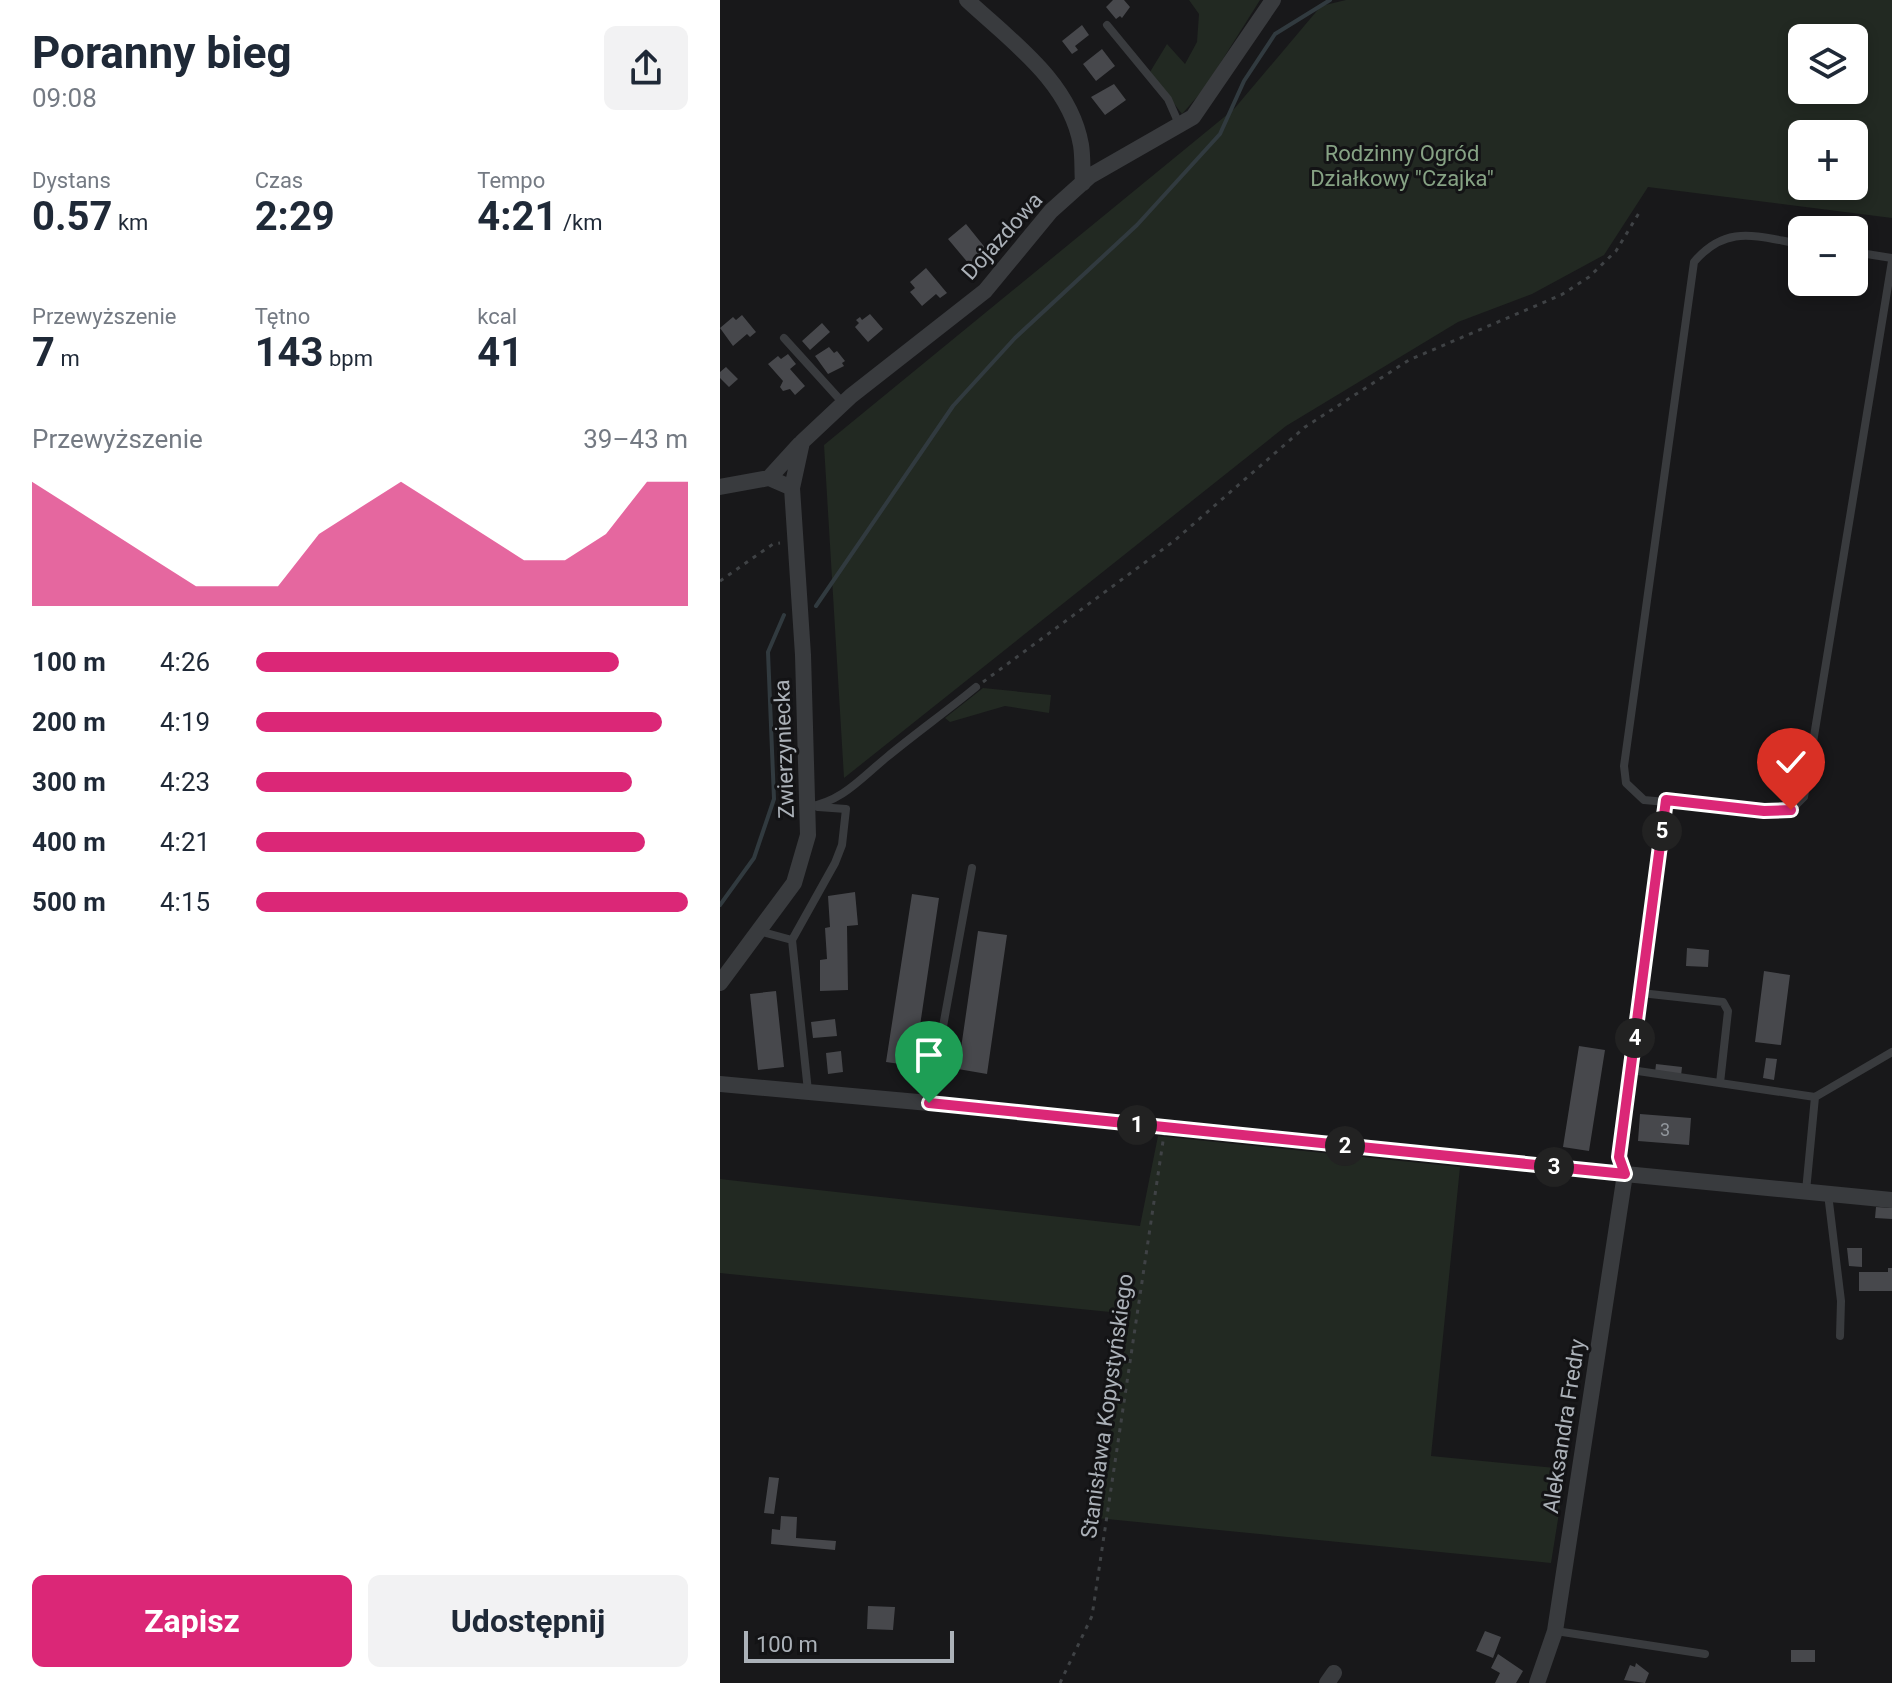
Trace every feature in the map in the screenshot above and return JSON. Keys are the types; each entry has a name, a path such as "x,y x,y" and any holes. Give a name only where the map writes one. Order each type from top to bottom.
{"street":[{"path":"967,0 1044,73 1063,98 1081,146 1083,183"},
{"name":"Dojazdowa","path":"769,478 843,403 985,291 1051,211 1083,183 1193,117 1273,0"},
{"path":"720,487 769,478 792,488 802,442"},
{"name":"Zwierzyniecka","path":"720,983 794,883 808,835 803,655 792,488"},
{"path":"720,1084 929,1103"},
{"path":"1625,1174 1892,1200"},
{"name":"Aleksandra Fredry","path":"1537,1683 1555,1631 1625,1174"}],"lane":[{"path":"1107,25 1168,99 1179,125"},
{"path":"1788,242 1737,234 1709,244 1694,262 1624,766 1626,783 1644,800 1764,811 1791,810 1804,797 1892,259 1868,255"},
{"path":"784,338 843,403"},
{"path":"807,807 821,805 865,779 883,760 976,687"},
{"path":"1625,1174 1619,1157 1666,800"},
{"path":"807,807 846,809 842,845 835,863 792,940 808,1092"},
{"path":"929,1103 972,868"},
{"path":"759,931 792,940"},
{"path":"1641,993 1723,1002 1728,1011 1720,1083"},
{"path":"1631,1070 1815,1097 1892,1052"},
{"path":"1806,1191 1815,1097"},
{"path":"1828,1193 1841,1301 1840,1336"},
{"path":"1555,1631 1705,1654"}],"path":[{"path":"976,687 1174,541 1305,427 1375,380 1444,343 1561,295 1589,277 1616,251 1639,213"},
{"path":"720,581 773,544 795,540"},
{"path":"929,1103 1625,1174"},
{"name":"Stanisława Kopystyńskiego","path":"1060,1683 1092,1616 1165,1128"}],"green space":[{"path":"1189,0 1260,0 1204,89 1182,114 1150,72 1167,44 1185,64 1197,42 1199,14"},
{"name":"Rodzinny Ogród Działkowy \"Czajka\"","path":"1346,0 1892,0 1892,218 1648,187 1604,255 1532,294 1458,322 1286,426 844,778 824,445 1234,109 1321,6"},
{"path":"983,688 1051,695 1049,713 1005,706 950,722 945,718"},
{"path":"1158,1136 1460,1167 1431,1456 1566,1469 1551,1563 1097,1518 1130,1314 720,1273 720,1179 1140,1226"}],"building":[{"path":"1113,0 1124,0 1130,7 1122,18 1116,19 1106,7"},
{"path":"1082,25 1089,35 1075,46 1078,50 1072,54 1062,41"},
{"path":"1102,49 1115,66 1096,81 1083,64"},
{"path":"1114,84 1126,100 1105,115 1091,97"},
{"path":"966,224 987,250 969,264 948,239"},
{"path":"926,268 947,293 940,298 936,294 922,306 910,292 915,288 910,282"},
{"path":"870,314 883,329 868,342 855,327 859,323 856,320"},
{"path":"742,315 756,332 750,337 747,334 733,346 720,328 733,317 736,320"},
{"path":"822,323 830,332 810,350 802,341"},
{"path":"829,347 845,361 842,363 844,366 828,374 815,356"},
{"path":"788,354 796,364 790,369 805,386 795,395 790,389 783,391 780,387 783,381 768,364 778,356 781,359"},
{"path":"726,367 738,379 729,387 720,378 720,372"},
{"path":"855,892 858,925 847,926 848,990 820,991 820,960 827,959 825,928 830,927 828,896"},
{"path":"912,894 939,898 914,1066 886,1062"},
{"path":"978,931 1007,935 987,1074 958,1069"},
{"path":"1687,948 1709,950 1708,967 1686,966"},
{"path":"1764,971 1790,975 1781,1045 1755,1042"},
{"path":"776,991 784,1067 758,1070 750,994"},
{"path":"835,1019 837,1036 813,1038 811,1022"},
{"path":"1579,1046 1605,1050 1589,1151 1563,1147"},
{"path":"841,1051 843,1072 828,1074 826,1053"},
{"path":"1766,1058 1777,1059 1774,1080 1763,1078"},
{"path":"1656,1064 1682,1067 1681,1076 1655,1073"},
{"path":"1640,1114 1691,1118 1689,1145 1638,1141"},
{"path":"1876,1207 1892,1208 1892,1219 1875,1218"},
{"path":"1847,1248 1862,1248 1862,1267 1849,1266"},
{"path":"1888,1268 1892,1268 1892,1291 1859,1291 1859,1272 1888,1272"},
{"path":"769,1477 779,1478 774,1514 764,1513"},
{"path":"781,1516 797,1517 796,1538 836,1541 835,1550 771,1544 772,1529 780,1530"},
{"path":"868,1606 895,1607 893,1630 867,1629"},
{"path":"1485,1631 1501,1637 1493,1658 1476,1651"},
{"path":"1791,1650 1815,1650 1815,1662 1791,1662"},
{"path":"1498,1654 1523,1671 1516,1683 1495,1683 1500,1673 1491,1668"},
{"path":"1636,1663 1649,1673 1645,1683 1624,1680 1630,1665 1635,1667"}],"waterway":[{"path":"816,606 953,406 1015,338 1137,225 1220,134 1244,81 1275,34 1330,0"},
{"path":"720,905 754,858 774,799 768,652 784,615"}],"route":[{"path":"929,1103 1625,1174 1619,1157 1666,800 1764,811 1791,810"}]}
